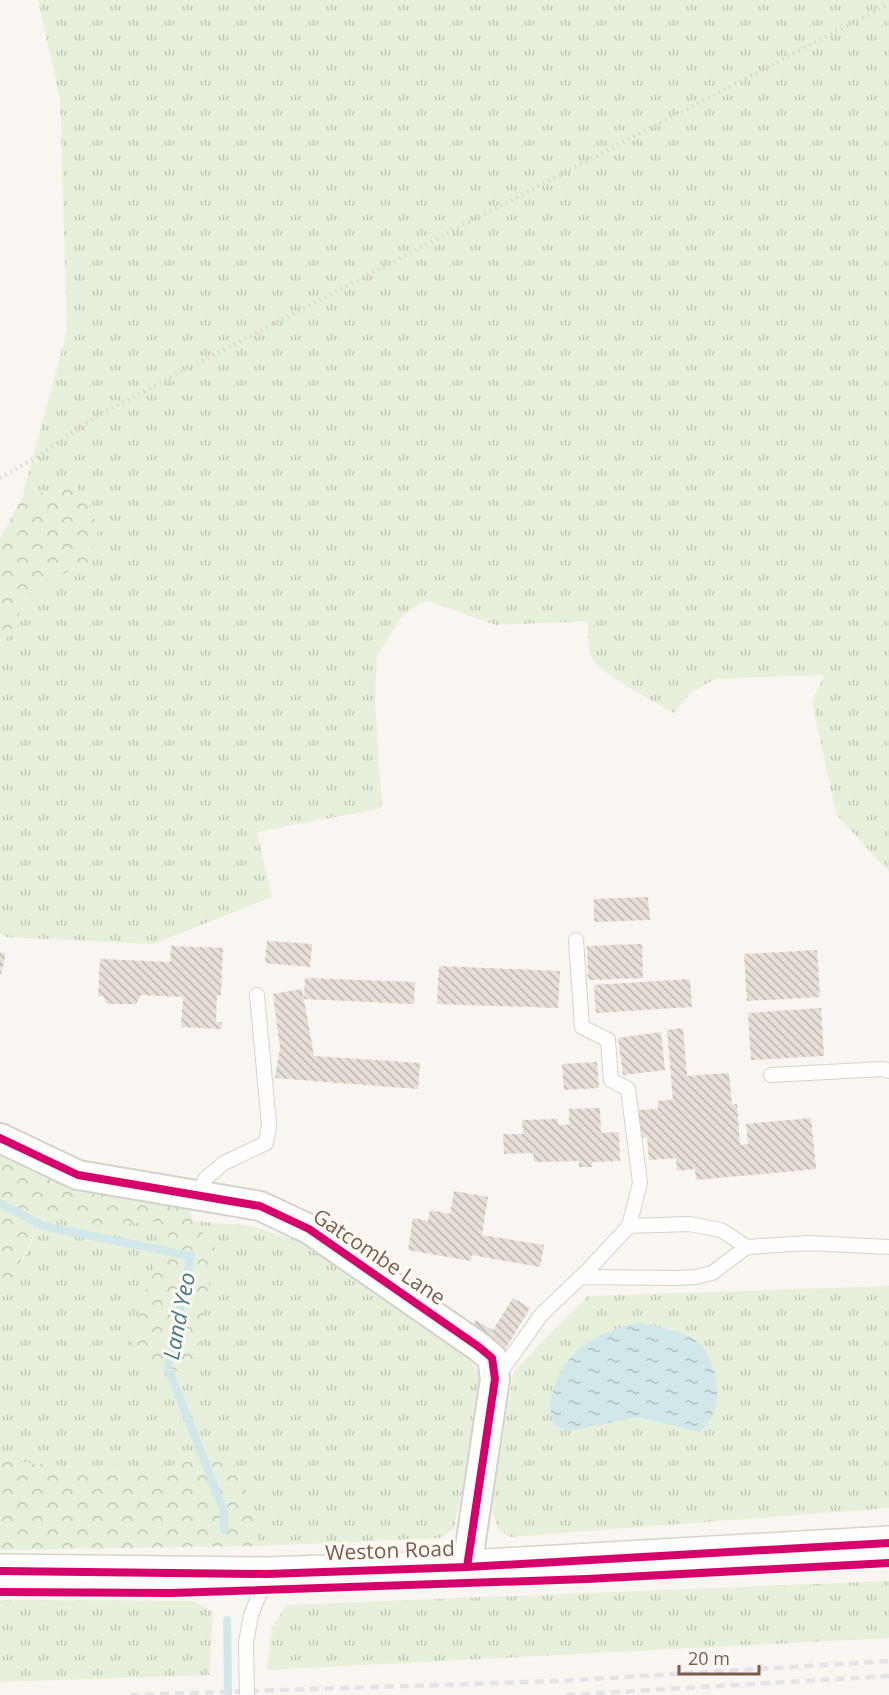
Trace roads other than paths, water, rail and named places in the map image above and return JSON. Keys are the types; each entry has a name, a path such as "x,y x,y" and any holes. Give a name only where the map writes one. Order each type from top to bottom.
{"street":[{"name":"Gatcombe Lane","path":"0,1138 78,1175 261,1206 309,1229 492,1358 495,1379 467,1567"},
{"name":"Weston Road","path":"0,1571 267,1574 467,1567 889,1543"}],"lane":[{"path":"495,1379 542,1315 629,1226 640,1183 628,1089 611,1080 608,1040 582,1027 576,940"},
{"path":"200,1196 205,1179 224,1163 266,1143 269,1125 257,995"},
{"path":"771,1075 889,1071"},
{"path":"629,1226 689,1224 721,1230 747,1247"},
{"path":"581,1277 675,1278 696,1276 712,1272 747,1247 808,1243 889,1247"},
{"path":"247,1695 246,1643 251,1615 267,1574"}],"water":[{"path":"639,1323 688,1336 700,1344 708,1357 715,1375 717,1402 709,1421 700,1432 637,1417 569,1431 554,1425 550,1411 553,1392 565,1365 574,1354 597,1337"}],"waterway":[{"name":"Land Yeo","path":"0,1203 43,1226 191,1256 168,1368 224,1511 224,1530"},
{"name":"Land Yeo","path":"227,1620 228,1695"}],"railway":[{"path":"130,1695 559,1681 889,1661"},
{"path":"566,1695 889,1676"}]}
